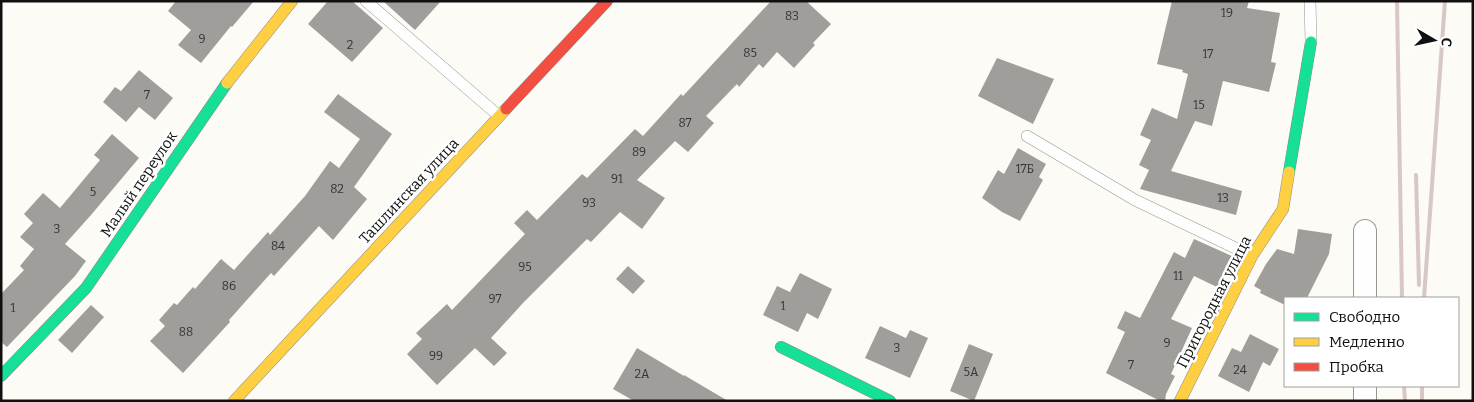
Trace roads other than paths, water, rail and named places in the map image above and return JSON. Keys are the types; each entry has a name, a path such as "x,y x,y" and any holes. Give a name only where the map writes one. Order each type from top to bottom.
{"street":[{"name":"Малый переулок","path":"1,376 86,288 224,86 292,1"},
{"name":"Ташлинская улица","path":"234,401 607,1"},
{"name":"Пригородная улица","path":"1180,401 1252,256 1283,209 1311,42"},
{"path":"1365,231 1365,297"},
{"path":"781,347 890,401"},
{"path":"1365,387 1365,401"}],"lane":[{"path":"366,1 499,116"},
{"path":"1310,1 1311,42"},
{"path":"1028,136 1135,200 1252,256"}],"railway":[{"path":"1397,1 1402,297"},
{"path":"1424,297 1445,1"},
{"path":"1416,175 1419,285"},
{"path":"1404,387 1405,401"},
{"path":"1422,387 1422,401"}]}
